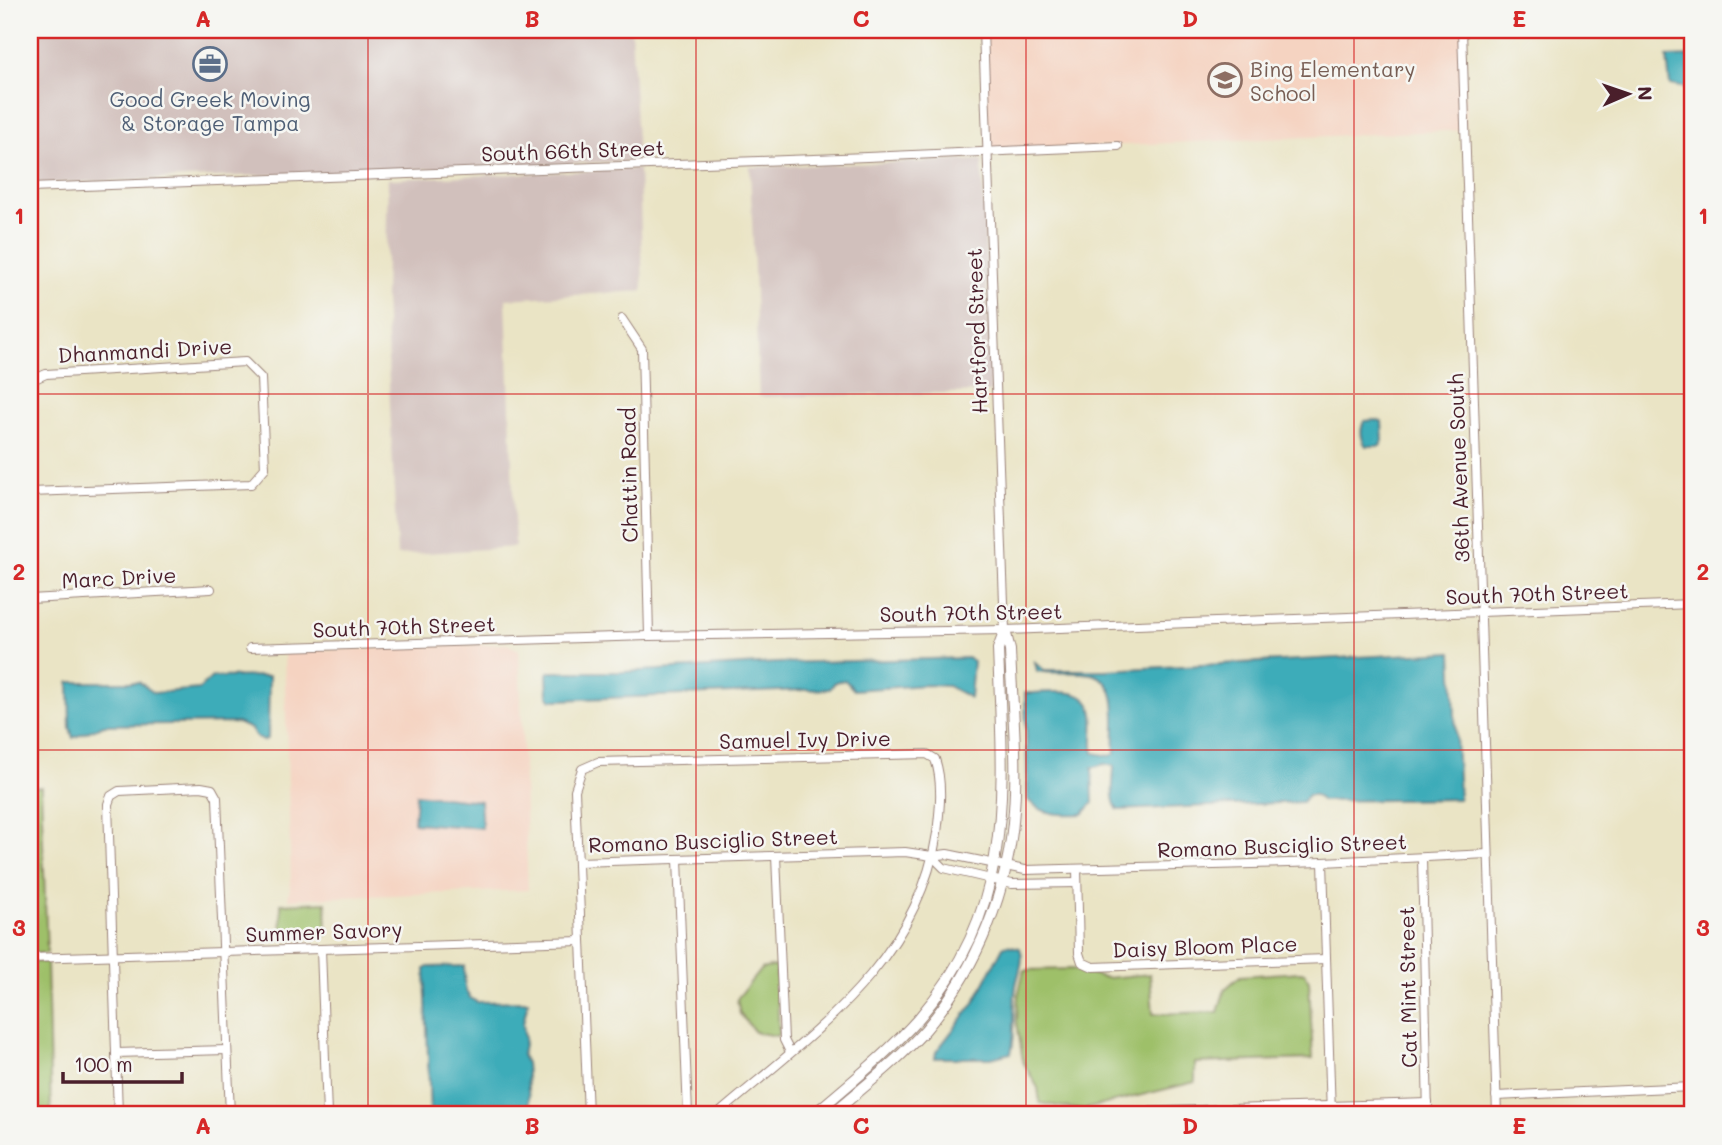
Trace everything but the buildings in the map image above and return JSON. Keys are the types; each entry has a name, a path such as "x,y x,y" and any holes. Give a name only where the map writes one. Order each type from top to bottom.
{"street":[{"name":"Hartford Street","path":"983,30 1005,630"},
{"name":"36th Avenue South","path":"1462,30 1497,1115"},
{"name":"South 66th Street","path":"30,188 1118,146"},
{"name":"Chattin Road","path":"622,319 642,349 649,636"},
{"name":"Dhanmandi Drive","path":"30,381 46,374 245,362 261,378 265,468 251,484 30,492"},
{"name":"Marc Drive","path":"30,599 211,589"},
{"name":"South 70th Street","path":"250,648 649,636 1005,630 1692,604"},
{"path":"813,1115 887,1051 933,1000 968,942 991,879 1002,799 998,649 1005,630"},
{"path":"831,1115 904,1051 943,1007 978,949 1006,868 1015,796 1010,650 1005,630"},
{"name":"Samuel Ivy Drive","path":"588,1115 575,790 582,769 598,761 927,754 935,760 940,782 933,856 917,901 893,948 854,995 717,1115"},
{"path":"118,1115 107,804 111,796 119,790 201,787 212,789 217,798 230,1115"},
{"name":"Romano Busciglio Street","path":"578,862 905,852 933,856 947,854 994,866 1025,870 1323,862 1488,854"},
{"path":"776,856 783,1040 790,1052"},
{"name":"Romano Busciglio Street","path":"933,856 944,868 1002,882 1022,885 1077,883"},
{"name":"Cat Mint Street","path":"1422,858 1428,1115"},
{"path":"678,859 688,1115"},
{"path":"1323,862 1331,1110"},
{"path":"1077,869 1077,883"},
{"name":"Daisy Bloom Place","path":"1077,883 1079,953 1083,961 1093,967 1326,959"},
{"name":"Summer Savory","path":"30,958 582,941"},
{"path":"321,948 327,1115"},
{"path":"116,1053 227,1050"},
{"path":"1496,1096 1692,1087"},
{"path":"1036,1115 1331,1110 1428,1103"}],"shaded area":[{"path":"30,30 631,30 638,161 30,184"},
{"name":"Bing Elementary School","path":"984,30 1463,30 1466,130 987,151"},
{"path":"982,160 991,392 759,397 750,167"},
{"path":"639,169 643,291 506,299 515,547 397,555 385,297 388,179"},
{"path":"507,644 519,650 528,890 288,899 291,882 284,651"}],"green space":[{"path":"30,787 41,787 47,953 30,954"},
{"path":"326,902 327,935 282,936 281,904"},
{"path":"30,962 47,962 51,1115 30,1115"},
{"path":"776,966 779,1034 776,1036 755,1032 740,1014 737,999 761,969"},
{"path":"1073,969 1106,978 1150,974 1153,1014 1218,1012 1225,989 1240,976 1305,973 1309,981 1313,1059 1195,1063 1195,1082 1081,1110 1040,1103 1038,1088 1023,1062 1017,1022 1018,996 1024,970"}],"water":[{"path":"1692,56 1692,89 1670,85 1667,57"},
{"path":"1364,421 1382,421 1383,441 1380,446 1366,446 1361,431"},
{"path":"1452,652 1459,799 1322,801 1315,795 1308,795 1302,802 1118,810 1113,794 1114,766 1104,764 1092,768 1093,803 1083,814 1047,812 1028,800 1025,693 1066,692 1084,698 1090,704 1093,714 1094,753 1110,756 1115,753 1115,708 1109,687 1102,679 1085,673 1037,671 1035,662 1044,670 1106,670"},
{"path":"967,658 973,661 970,698 948,686 854,690 845,680 835,682 830,689 558,700 552,700 548,695 549,672 623,672 776,663"},
{"path":"269,676 268,738 263,741 257,738 251,729 238,723 104,725 73,738 70,728 69,682 139,682 154,693 199,689 212,677"},
{"path":"416,794 480,801 482,828 414,823"},
{"path":"1007,945 1020,948 1022,958 1015,994 1011,1053 991,1058 935,1058 936,1052 974,1003 1003,947"},
{"path":"464,966 467,992 477,1002 528,1001 523,1024 525,1039 522,1055 526,1063 530,1115 430,1115 425,969"}],"place":[{"name":"Good Greek Moving & Storage Tampa","path":"210,64"},
{"name":"Bing Elementary School","path":"1225,80"}]}
